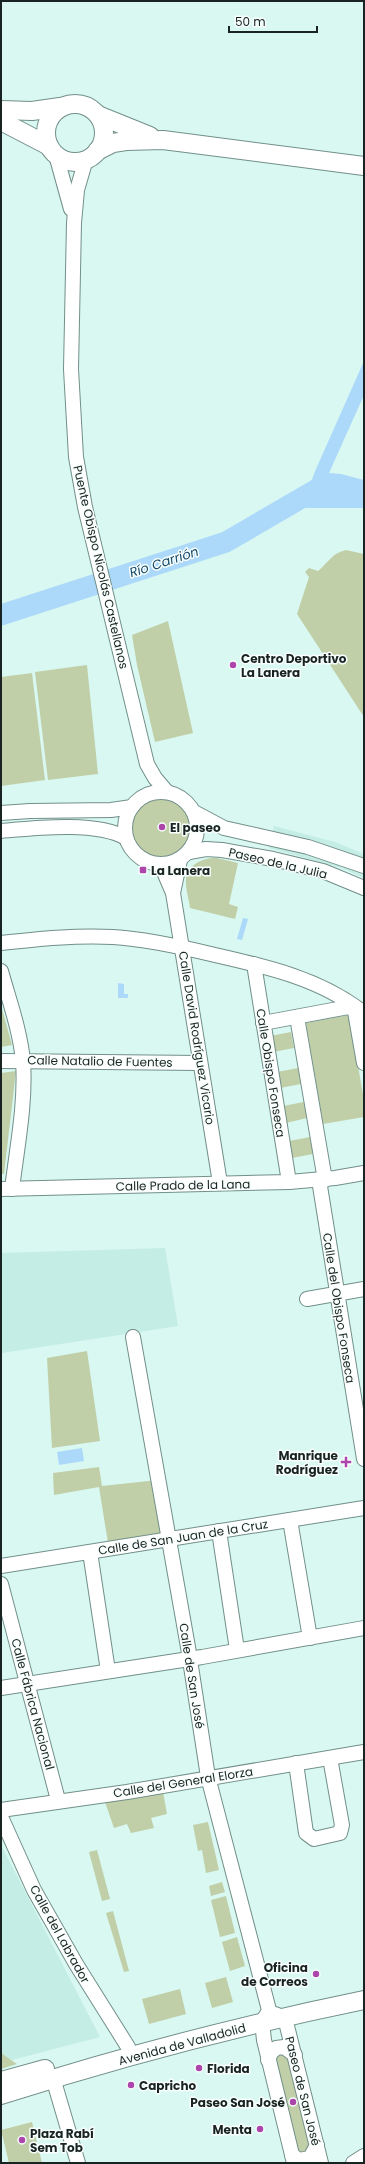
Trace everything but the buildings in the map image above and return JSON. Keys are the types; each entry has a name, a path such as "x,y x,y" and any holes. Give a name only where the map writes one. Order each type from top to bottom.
{"main road":[{"path":"1,110 32,111 60,107 69,104 79,104 88,107 98,115 163,140"},
{"path":"53,151 46,129 53,113 60,107"},
{"path":"92,155 104,133 98,115"},
{"path":"1,121 71,161 92,155 113,143 126,141 163,140 364,166"},
{"name":"Avenida de Valladolid","path":"1,2095 53,2078 272,2017 364,1988"},
{"name":"Avenida de Valladolid","path":"1,2081 128,2047 272,2017 364,2000"}],"street":[{"name":"Puente Obispo Nicolás Castellanos","path":"53,151 68,194 74,223"},
{"name":"Puente Obispo Nicolás Castellanos","path":"92,155 78,190 74,223 71,369 72,409 76,457 85,507 147,764 155,778 167,792"},
{"name":"Puente Obispo Nicolás Castellanos","path":"145,796 147,764"},
{"path":"156,792 167,792 186,801 194,812 198,825 197,834 185,856 161,865 146,862 138,857 129,846 126,838 126,822 132,807 145,796 156,792"},
{"path":"1,813 30,811 111,810 132,807"},
{"name":"Paseo de la Julia","path":"194,812 224,828 308,847 364,866"},
{"path":"1,831 91,828 108,830 126,838"},
{"name":"Paseo de la Julia","path":"197,834 209,830 224,828"},
{"name":"Paseo de la Julia","path":"185,856 206,849 222,850 273,859 323,871 364,888"},
{"name":"Calle David Rodríguez Vicario","path":"173,893 185,856"},
{"name":"Calle David Rodríguez Vicario","path":"161,865 173,893 220,1184"},
{"path":"1,943 52,938 114,937 182,947 254,964 310,981 335,993 359,1010 364,1062"},
{"name":"Calle Obispo Fonseca","path":"254,964 288,1182"},
{"path":"1,971 18,1035 22,1060 23,1092 7,1189"},
{"path":"263,1023 297,1017 359,1010"},
{"path":"297,1017 322,1180"},
{"name":"Calle Natalio de Fuentes","path":"1,1061 22,1060 200,1063"},
{"name":"Calle Prado de la Lana","path":"7,1189 288,1182 322,1180 364,1173"},
{"name":"Calle del Obispo Fonseca","path":"322,1180 337,1294 364,1459"},
{"path":"307,1299 364,1289"},
{"name":"Calle de San José","path":"133,1337 190,1658 208,1777 272,2017"},
{"name":"Calle de San Juan de la Cruz","path":"1,1566 364,1508"},
{"path":"290,1520 310,1638"},
{"path":"218,1532 237,1650"},
{"path":"90,1552 108,1671"},
{"name":"Calle Fábrica Nacional","path":"1,1584 58,1800"},
{"path":"1,1688 190,1658 364,1628"},
{"name":"Calle del General Elorza","path":"1,1810 58,1800 127,1792 208,1777 364,1752"},
{"path":"296,1763 306,1833 314,1839 340,1833 342,1826 330,1758"},
{"name":"Calle del Labrador","path":"1,1817 34,1890 80,1971 128,2047"},
{"path":"272,2017 268,2060 293,2159 299,2160 310,2158 317,2145"},
{"name":"Paseo de San José","path":"272,2017 295,2055 321,2163"},
{"path":"268,2060 271,2053 276,2048 284,2047 295,2055"},
{"path":"53,2078 78,2163"},
{"path":"353,2163 364,2156"}],"shaded area":[{"path":"346,550 364,554 364,717 297,614 309,577 305,572 309,568 318,571 337,553"},
{"path":"168,621 193,733 155,742 137,665 132,635"},
{"path":"87,665 98,774 48,780 35,672"},
{"path":"32,673 45,780 1,786 1,677"},
{"path":"161,792 175,795 187,802 194,814 197,828 194,842 187,854 175,861 161,864 147,861 135,854 128,842 125,828 128,814 135,802 147,795"},
{"path":"274,826 335,842 364,854 364,878 341,868 269,848"},
{"path":"217,858 238,863 229,904 238,907 235,919 190,908 186,886 187,874 197,862"},
{"path":"1,1005 12,1045 1,1047"},
{"path":"349,1015 364,1100 364,1117 323,1124 306,1023"},
{"path":"291,1032 294,1048 273,1052 270,1036"},
{"path":"298,1068 301,1084 280,1088 277,1072"},
{"path":"16,1071 4,1174 1,1174 1,1073"},
{"path":"304,1102 307,1118 286,1123 283,1106"},
{"path":"310,1137 313,1154 292,1158 289,1141"},
{"path":"165,1248 178,1326 2,1353 1,1253"},
{"path":"87,1351 100,1441 52,1448 47,1358"},
{"path":"99,1467 102,1486 158,1480 169,1539 109,1549 99,1487 54,1495 53,1473"},
{"path":"163,1792 167,1814 151,1818 154,1828 131,1833 127,1824 114,1828 105,1802"},
{"path":"208,1822 219,1870 206,1873 202,1850 198,1851 193,1825"},
{"path":"1,1845 100,2037 12,2060 1,2054"},
{"path":"97,1850 110,1899 102,1901 89,1852"},
{"path":"222,1882 225,1892 211,1896 209,1886"},
{"path":"226,1896 235,1933 220,1937 211,1900"},
{"path":"113,1911 129,1971 124,1972 106,1913"},
{"path":"237,1937 245,1966 230,1971 222,1942"},
{"path":"226,1977 233,2002 212,2008 205,1983"},
{"path":"180,1989 186,2014 149,2024 142,1999"},
{"path":"289,2050 317,2145 299,2160 271,2053"},
{"path":"1,2053 17,2064 1,2069"},
{"path":"32,2122 42,2163 9,2163 1,2130"}],"water":[{"path":"364,361 364,395 329,473 341,474 364,480 364,508 301,508 316,469"},
{"path":"243,918 248,919 242,940 237,939"},
{"path":"118,983 124,984 124,994 128,994 128,998 118,998"},
{"path":"82,1448 84,1461 59,1465 57,1452"}],"waterway":[{"name":"Río Carrión","path":"1,615 226,542 317,489 364,493"}],"place":[{"name":"Centro Deportivo La Lanera","path":"233,665"},
{"name":"El paseo","path":"162,827"},
{"name":"La Lanera","path":"143,870"},
{"name":"Manrique Rodríguez","path":"346,1462"},
{"name":"Oficina de Correos","path":"316,1974"},
{"name":"Florida","path":"199,2068"},
{"name":"Capricho","path":"131,2085"},
{"name":"Paseo San José","path":"293,2102"},
{"name":"Menta","path":"260,2129"},
{"name":"Plaza Rabí Sem Tob","path":"22,2140"}]}
